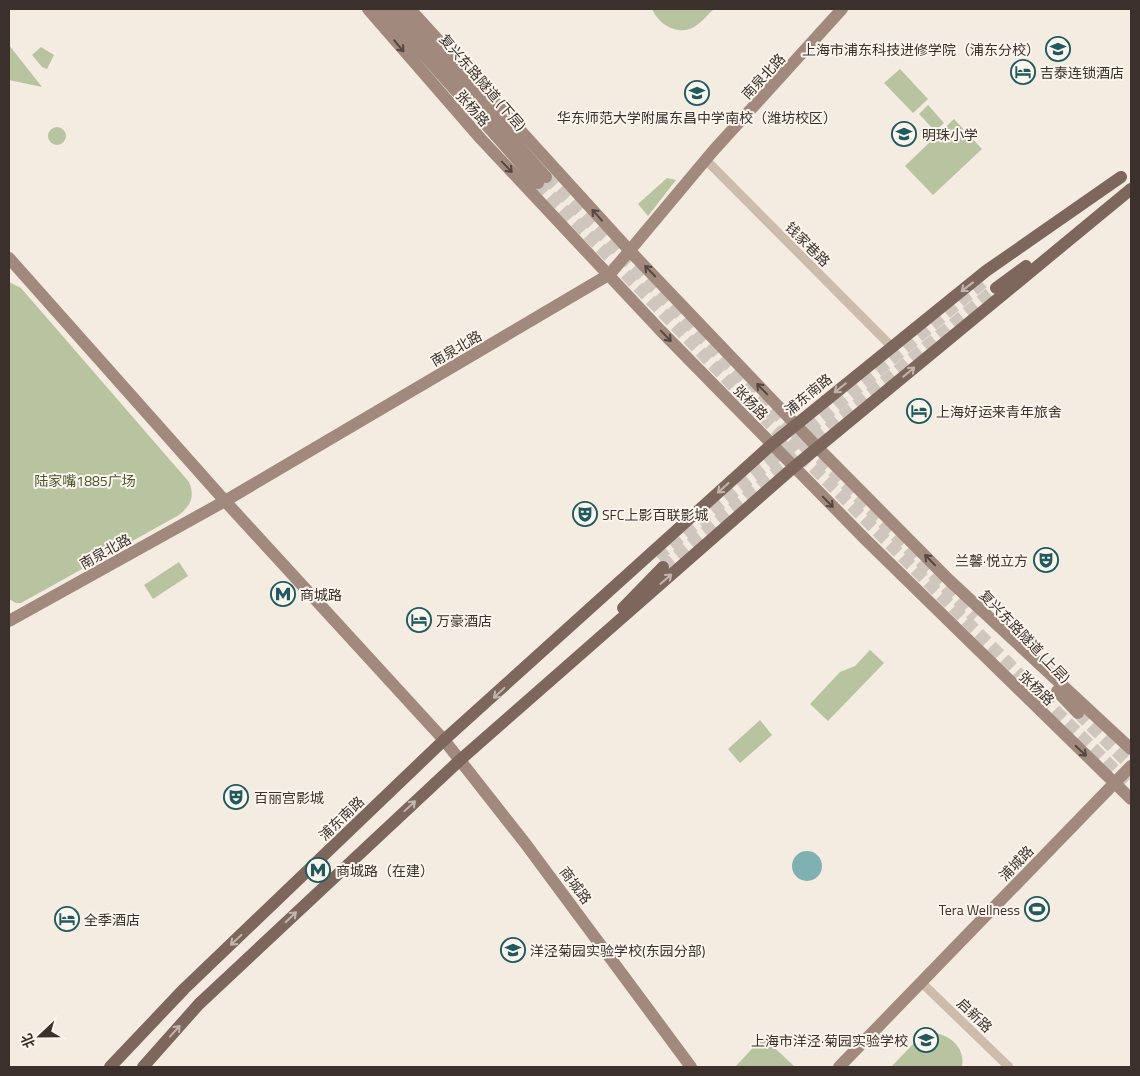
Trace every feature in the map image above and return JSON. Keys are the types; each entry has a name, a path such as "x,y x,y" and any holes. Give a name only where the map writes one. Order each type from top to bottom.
{"main road":[{"name":"张杨路","path":"368,9 481,139 771,445 974,648 1131,798"},
{"name":"复兴东路隧道 (下层)","path":"382,9 542,180 396,9"},
{"name":"张杨路","path":"410,9 630,251 818,448 949,580 1131,749"},
{"name":"南泉北路","path":"9,621 225,501 610,274 706,160 842,9"},
{"name":"浦东南路","path":"1130,190 992,283 1131,168"},
{"name":"浦东南路","path":"110,1067 184,989 444,740 771,445 986,272 1121,177"},
{"name":"浦东南路","path":"143,1067 199,1004 341,869 460,760 794,467 1130,190"},
{"name":"商城路","path":"9,258 225,501 444,740 526,843 691,1067"},
{"name":"浦东南路","path":"534,659 660,562 551,680"},
{"name":"复兴东路隧道 (上层)","path":"949,580 1078,713"},
{"path":"919,591 1065,728"},
{"name":"浦城路","path":"839,1067 1131,766"}],"street":[{"name":"钱家巷路","path":"706,160 892,346"},
{"name":"启新路","path":"922,983 1009,1067"}],"green space":[{"path":"652,9 714,9 701,22 690,29 677,30 665,25"},
{"path":"9,45 42,87 9,80"},
{"path":"41,47 54,55 47,69 42,67 32,55"},
{"path":"900,69 928,99 913,113 884,83"},
{"path":"928,105 944,123 935,131 919,114"},
{"path":"954,119 982,149 933,195 905,166"},
{"path":"53,127 61,127 66,132 64,143 53,145 48,140 48,132"},
{"path":"667,178 676,180 648,216 638,204"},
{"name":"陆家嘴1885广场","path":"9,282 21,288 189,482 192,492 189,504 179,515 21,603 16,603 9,599"},
{"path":"179,562 188,576 153,599 144,585"},
{"path":"870,650 884,663 828,721 810,704 840,672 855,666"},
{"path":"760,720 772,735 740,763 728,749"},
{"path":"936,1033 948,1037 960,1049 962,1067 891,1067 919,1038"},
{"path":"763,1037 795,1067 735,1067"}],"water":[{"path":"807,851 817,856 822,866 817,876 807,881 797,876 792,866 797,856"}],"tunnel":[{"path":"546,177 799,437"},
{"path":"538,183 762,416 1131,786"},
{"path":"657,557 987,279"},
{"path":"663,567 996,288"},
{"path":"820,458 975,618"},
{"path":"1078,713 1131,766"}],"place":[{"name":"上海市浦东科技进修学院（浦东分校）","path":"1058,49"},
{"name":"吉泰连锁酒店","path":"1023,72"},
{"name":"华东师范大学附属东昌中学南校（潍坊校区）","path":"697,93"},
{"name":"明珠小学","path":"904,134"},
{"name":"上海好运来青年旅舍","path":"919,411"},
{"name":"SFC上影百联影城","path":"585,514"},
{"name":"兰馨·悦立方","path":"1046,560"},
{"name":"商城路","path":"283,594"},
{"name":"万豪酒店","path":"419,620"},
{"name":"百丽宫影城","path":"236,797"},
{"name":"商城路（在建）","path":"318,870"},
{"name":"Tera Wellness","path":"1037,909"},
{"name":"全季酒店","path":"67,919"},
{"name":"洋泾菊园实验学校(东园分部)","path":"513,950"},
{"name":"上海市洋泾·菊园实验学校","path":"926,1040"}]}
